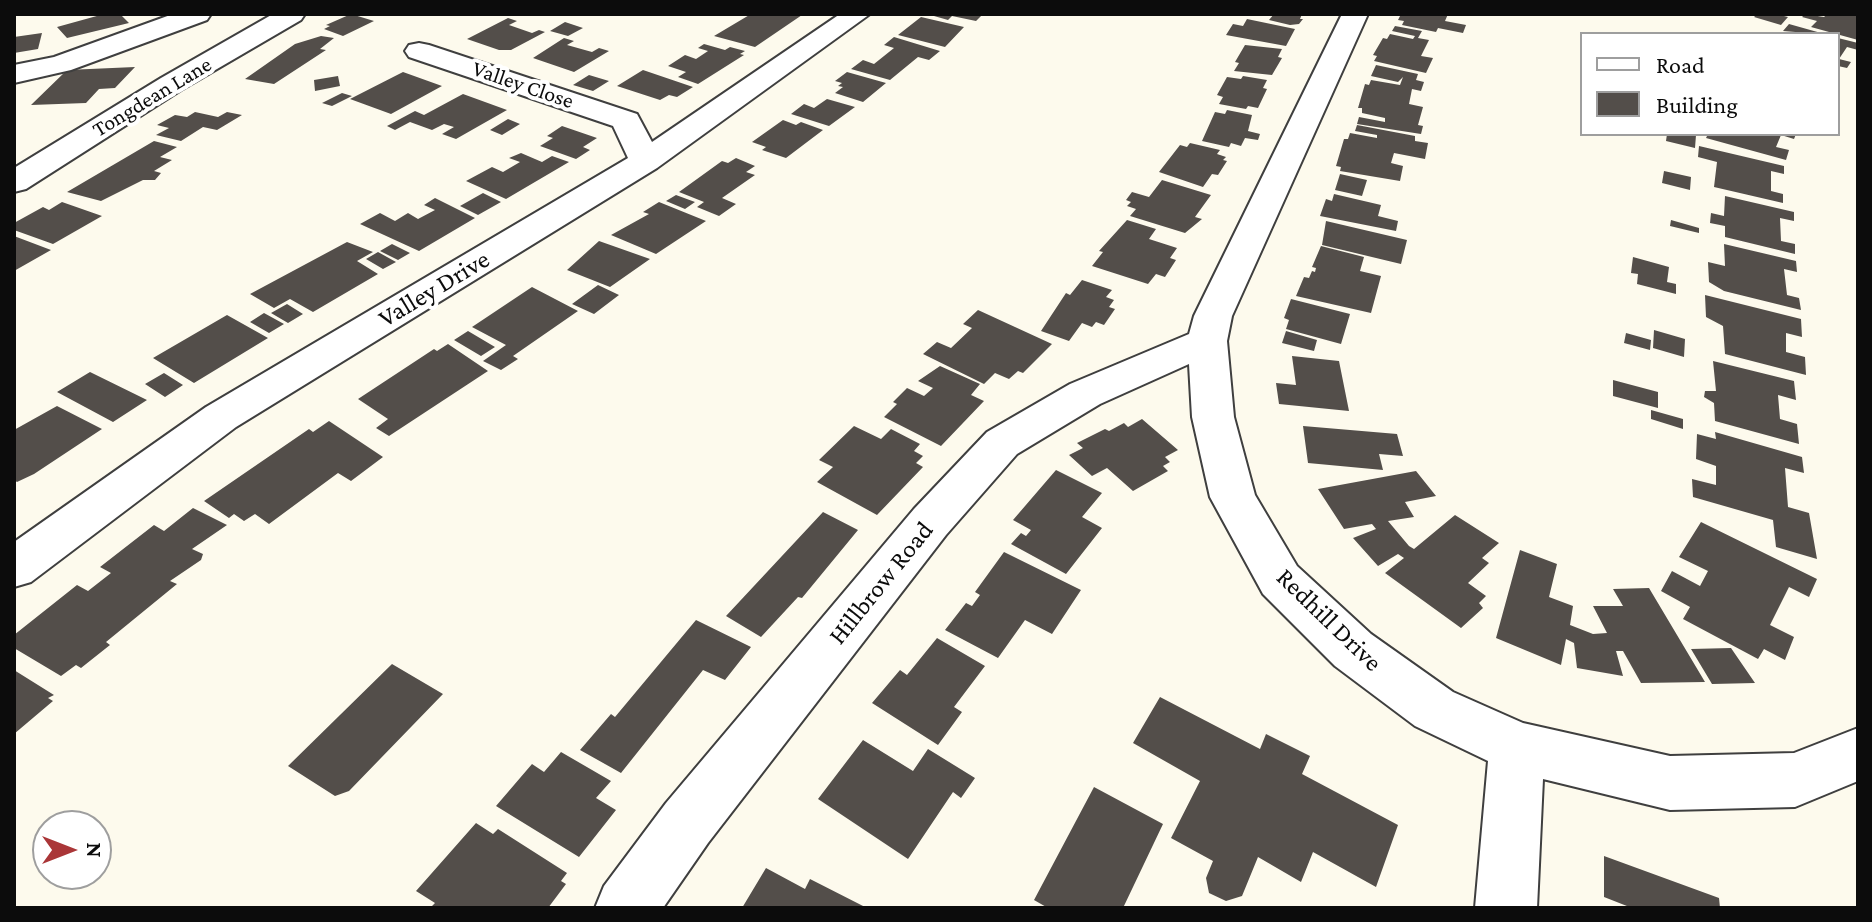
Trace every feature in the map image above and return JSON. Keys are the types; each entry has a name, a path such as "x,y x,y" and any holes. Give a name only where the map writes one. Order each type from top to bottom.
{"street":[{"path":"14,74 61,64 198,14"},
{"path":"171,84 152,78 244,14"},
{"name":"Tongdean Lane","path":"14,182 171,84 292,14"},
{"name":"Valley Drive","path":"14,568 221,417 646,161 857,14"},
{"name":"Redhill Drive","path":"1355,14 1213,316 1207,341 1213,417 1233,497 1280,580 1353,650 1434,709 1517,747 1670,783 1795,780 1858,754"},
{"name":"Valley Close","path":"419,51 626,120 718,112"},
{"path":"626,120 646,161"},
{"name":"Hillbrow Road","path":"626,908 687,823 881,582 930,522 1002,443 1085,394 1207,341"},
{"path":"1506,908 1517,747"}],"building":[{"path":"104,14 120,14 129,23 67,38 57,27"},
{"path":"351,14 374,21 343,36 324,29 330,26 326,25"},
{"path":"751,14 802,15 755,47 714,36"},
{"path":"927,14 983,14 976,21 952,16 948,20"},
{"path":"1274,14 1302,14 1300,19 1303,19 1299,24 1290,25 1269,20"},
{"path":"1401,14 1448,14 1445,21 1466,25 1463,33 1438,28 1436,32 1402,25 1404,21 1398,20"},
{"path":"1757,14 1788,17 1781,25 1754,17"},
{"path":"1805,14 1824,17 1827,14 1858,15 1858,40 1840,35 1840,32 1811,27 1817,21 1802,17"},
{"path":"921,17 964,27 945,47 898,35"},
{"path":"508,18 517,21 509,25 532,33 539,30 545,32 511,50 499,50 467,39"},
{"path":"1247,19 1295,29 1286,46 1226,35 1233,24 1243,26"},
{"path":"565,22 583,28 568,36 550,31"},
{"path":"1789,24 1817,32 1795,32 1783,31"},
{"path":"1395,26 1422,31 1418,38 1429,40 1421,56 1433,58 1426,73 1374,61 1377,56 1373,55 1383,38 1387,39 1390,34 1413,39 1415,36 1392,31"},
{"path":"42,33 38,49 14,53 14,37"},
{"path":"321,36 334,38 320,49 326,50 274,84 245,79 295,44"},
{"path":"894,37 940,51 929,60 918,57 890,80 851,69 863,60 874,64 894,48 884,45"},
{"path":"564,38 574,41 567,45 592,52 599,48 609,51 574,72 533,58"},
{"path":"1840,38 1858,43 1858,50 1847,47 1840,58"},
{"path":"704,44 745,51 740,54 744,55 698,84 678,77 686,72 668,66 685,55 696,59 708,51 698,48"},
{"path":"1245,45 1282,49 1278,57 1282,58 1272,75 1234,71 1239,63 1235,62"},
{"path":"1840,59 1851,62 1847,68 1840,66"},
{"path":"1376,65 1418,74 1416,80 1424,82 1421,91 1412,89 1409,104 1423,107 1418,125 1423,126 1421,134 1357,124 1359,117 1385,122 1385,118 1362,113 1362,108 1358,108 1365,84 1369,85 1371,80 1400,85 1403,77 1398,82 1371,76"},
{"path":"135,67 115,88 99,89 86,103 31,105 67,70"},
{"path":"643,70 693,87 677,97 669,95 660,100 617,86"},
{"path":"403,72 442,86 391,114 350,99"},
{"path":"847,72 886,83 863,102 835,93 843,87 838,86 842,83 835,81"},
{"path":"589,75 609,81 593,91 573,85"},
{"path":"338,76 340,86 315,91 314,80"},
{"path":"1243,76 1267,80 1263,88 1267,89 1258,108 1219,104 1223,97 1217,95 1227,77 1241,79"},
{"path":"342,93 352,96 332,106 322,103"},
{"path":"463,94 507,110 456,139 442,134 454,127 444,124 432,130 410,122 395,130 387,126 415,111 424,115"},
{"path":"827,99 855,107 829,126 791,114 804,104 814,108"},
{"path":"1227,110 1252,115 1248,131 1260,134 1258,140 1245,138 1241,146 1231,143 1229,147 1202,141 1215,112 1225,114"},
{"path":"195,112 218,117 227,112 242,115 217,130 203,127 181,141 156,135 169,128 157,125 175,115 187,117"},
{"path":"508,119 520,124 502,135 490,130"},
{"path":"783,120 796,125 801,122 823,130 786,158 762,150 766,147 752,142"},
{"path":"1357,125 1415,136 1415,141 1428,143 1425,159 1394,153 1391,163 1403,166 1400,181 1340,171 1341,167 1336,166 1344,139 1348,139 1350,133 1377,138 1377,135 1355,131"},
{"path":"562,126 597,138 583,147 590,150 576,159 540,146 553,138 547,136"},
{"path":"1667,136 1696,136 1695,148 1666,141"},
{"path":"1781,136 1776,147 1789,150 1786,160 1706,138"},
{"path":"154,141 177,147 160,157 172,160 154,171 161,173 155,180 143,180 101,201 67,192"},
{"path":"1190,143 1220,150 1217,154 1226,157 1223,160 1227,161 1218,175 1212,174 1203,187 1159,172 1180,145 1187,147"},
{"path":"1699,146 1784,166 1784,174 1771,171 1771,191 1783,194 1783,203 1714,187 1717,162 1698,157"},
{"path":"521,153 542,162 552,156 569,162 506,199 466,181 492,167 503,172 520,162 509,158"},
{"path":"736,158 755,166 746,172 755,175 722,198 736,204 719,216 697,207 704,202 679,192 722,161 728,163"},
{"path":"1664,171 1691,177 1690,190 1662,183"},
{"path":"1340,174 1367,180 1362,196 1335,190"},
{"path":"1162,180 1211,195 1195,217 1202,219 1185,233 1130,216 1136,209 1127,206 1131,202 1126,200 1132,192 1149,197"},
{"path":"483,193 501,202 478,215 460,206"},
{"path":"1334,194 1381,205 1378,216 1398,221 1396,231 1320,216 1326,199 1332,201"},
{"path":"676,195 695,202 685,209 666,201"},
{"path":"1725,196 1794,212 1794,221 1780,218 1781,241 1795,244 1795,254 1725,237 1725,226 1710,223 1711,213 1724,216"},
{"path":"435,198 475,218 419,251 360,224 380,213 395,221 408,213 418,219 435,210 424,205"},
{"path":"62,202 102,216 53,244 14,230 14,223 43,207 49,210"},
{"path":"659,202 706,221 656,254 611,235 649,214 643,212"},
{"path":"1127,220 1156,229 1149,239 1177,248 1170,258 1176,260 1165,277 1156,274 1148,284 1092,266 1103,252 1099,251"},
{"path":"1671,220 1699,228 1699,233 1670,226"},
{"path":"1326,221 1407,240 1401,264 1322,245"},
{"path":"14,236 51,250 14,271"},
{"path":"599,241 650,259 610,287 567,270"},
{"path":"347,242 373,252 357,261 378,274 313,312 290,299 274,308 250,294"},
{"path":"392,244 410,253 398,260 380,251"},
{"path":"1724,244 1796,261 1797,272 1784,269 1787,295 1799,298 1801,310 1724,291 1709,282 1708,262 1725,266"},
{"path":"1321,246 1364,257 1360,271 1381,276 1371,313 1296,296 1304,277 1309,278 1312,271 1315,272 1316,268 1312,267"},
{"path":"378,252 396,262 383,269 366,259"},
{"path":"1633,257 1669,267 1667,282 1676,284 1676,294 1637,284 1638,274 1631,273"},
{"path":"1082,280 1112,290 1106,297 1114,300 1109,307 1115,309 1104,325 1096,322 1092,327 1082,323 1069,341 1041,331 1066,293 1070,295"},
{"path":"598,285 619,295 594,314 572,304"},
{"path":"532,287 578,311 513,356 518,359 501,370 483,361 506,345 472,327"},
{"path":"1705,295 1801,319 1802,337 1786,333 1786,352 1805,357 1806,375 1725,354 1723,326 1706,317"},
{"path":"1291,299 1350,314 1341,344 1286,329 1289,320 1284,318"},
{"path":"287,304 303,314 288,323 271,313"},
{"path":"978,310 1052,344 1023,373 1018,371 1009,379 995,373 984,384 923,354 937,342 951,348 972,328 963,324"},
{"path":"264,313 284,324 269,333 250,322"},
{"path":"227,315 268,338 194,383 153,358"},
{"path":"1654,330 1685,339 1684,357 1653,348"},
{"path":"468,331 495,347 481,356 454,340"},
{"path":"1286,331 1317,340 1314,351 1282,343"},
{"path":"1626,333 1651,340 1650,350 1624,343"},
{"path":"448,344 488,371 389,436 376,428 388,419 358,399 434,349 437,351"},
{"path":"1292,356 1339,361 1349,411 1279,404 1276,383 1296,385"},
{"path":"1713,361 1794,381 1796,400 1778,395 1780,419 1797,424 1799,444 1715,421 1714,403 1704,397 1705,391 1716,391"},
{"path":"940,366 980,384 971,395 984,401 941,446 884,417 907,388 924,396 933,388 918,381"},
{"path":"90,372 147,400 113,422 57,392"},
{"path":"164,373 183,385 165,397 145,384"},
{"path":"1613,380 1658,392 1658,408 1613,396"},
{"path":"57,406 102,429 17,482 14,480 14,430"},
{"path":"1651,410 1683,419 1683,429 1651,419"},
{"path":"1142,419 1178,450 1165,457 1170,462 1163,466 1168,471 1133,491 1107,468 1092,476 1069,455 1083,448 1077,443 1105,429 1109,431 1124,423 1128,427"},
{"path":"329,421 383,457 351,481 338,473 269,524 255,514 244,521 234,514 229,518 204,501 309,429 313,432"},
{"path":"854,426 881,439 891,429 920,444 914,451 923,456 916,463 923,467 877,515 817,482 833,467 819,460"},
{"path":"1303,426 1397,434 1403,456 1379,454 1383,470 1308,463"},
{"path":"1715,432 1802,457 1804,473 1785,468 1788,507 1809,513 1817,559 1776,547 1773,520 1693,497 1692,479 1716,485 1716,466 1696,459 1697,434 1716,439"},
{"path":"1056,470 1102,493 1082,517 1102,528 1066,574 1011,544 1021,533 1026,536 1031,530 1013,520"},
{"path":"1416,471 1436,496 1405,502 1414,517 1388,521 1409,546 1414,549 1455,515 1499,543 1482,558 1489,563 1468,583 1486,596 1479,603 1483,608 1461,628 1385,573 1404,558 1398,554 1378,566 1353,538 1376,529 1372,524 1344,529 1318,489"},
{"path":"193,508 227,525 192,549 203,554 201,560 170,581 177,584 106,642 110,645 81,668 76,665 61,676 14,648 14,635 77,585 88,591 111,573 100,567 154,525 164,531"},
{"path":"823,512 858,530 802,598 798,597 761,637 726,616"},
{"path":"1701,522 1817,579 1809,597 1789,587 1770,625 1794,637 1785,660 1764,649 1758,659 1683,619 1690,607 1661,591 1672,571 1700,586 1708,571 1679,557"},
{"path":"1520,550 1557,564 1549,597 1573,606 1570,625 1593,634 1607,633 1593,606 1623,606 1613,589 1649,588 1705,682 1641,683 1623,651 1616,651 1623,676 1577,668 1574,643 1566,639 1561,665 1496,638"},
{"path":"1004,552 1081,590 1052,634 1025,620 998,658 945,630 966,603 972,606 980,595 975,592"},
{"path":"696,620 751,647 725,680 703,670 621,773 580,750 611,714 615,717"},
{"path":"937,638 985,666 954,707 962,712 938,745 872,703 900,670 907,675"},
{"path":"1731,648 1755,683 1712,684 1691,649"},
{"path":"392,664 443,694 349,791 335,796 288,766"},
{"path":"14,670 54,695 48,698 53,701 14,734"},
{"path":"1160,697 1260,749 1266,734 1310,756 1302,774 1398,825 1376,887 1313,852 1301,882 1258,857 1242,896 1226,901 1209,893 1206,878 1213,861 1171,838 1200,781 1133,743"},
{"path":"863,740 913,771 928,749 975,778 961,798 953,792 908,859 818,799"},
{"path":"561,752 611,781 596,798 616,810 579,857 496,806 532,764 544,772"},
{"path":"1094,787 1163,824 1123,908 1048,908 1034,900"},
{"path":"476,823 493,834 498,829 567,873 561,881 566,884 548,908 430,908 435,903 416,891"},
{"path":"1604,856 1719,898 1720,908 1632,908 1604,897"},
{"path":"766,868 805,889 810,879 867,908 742,908"}]}
